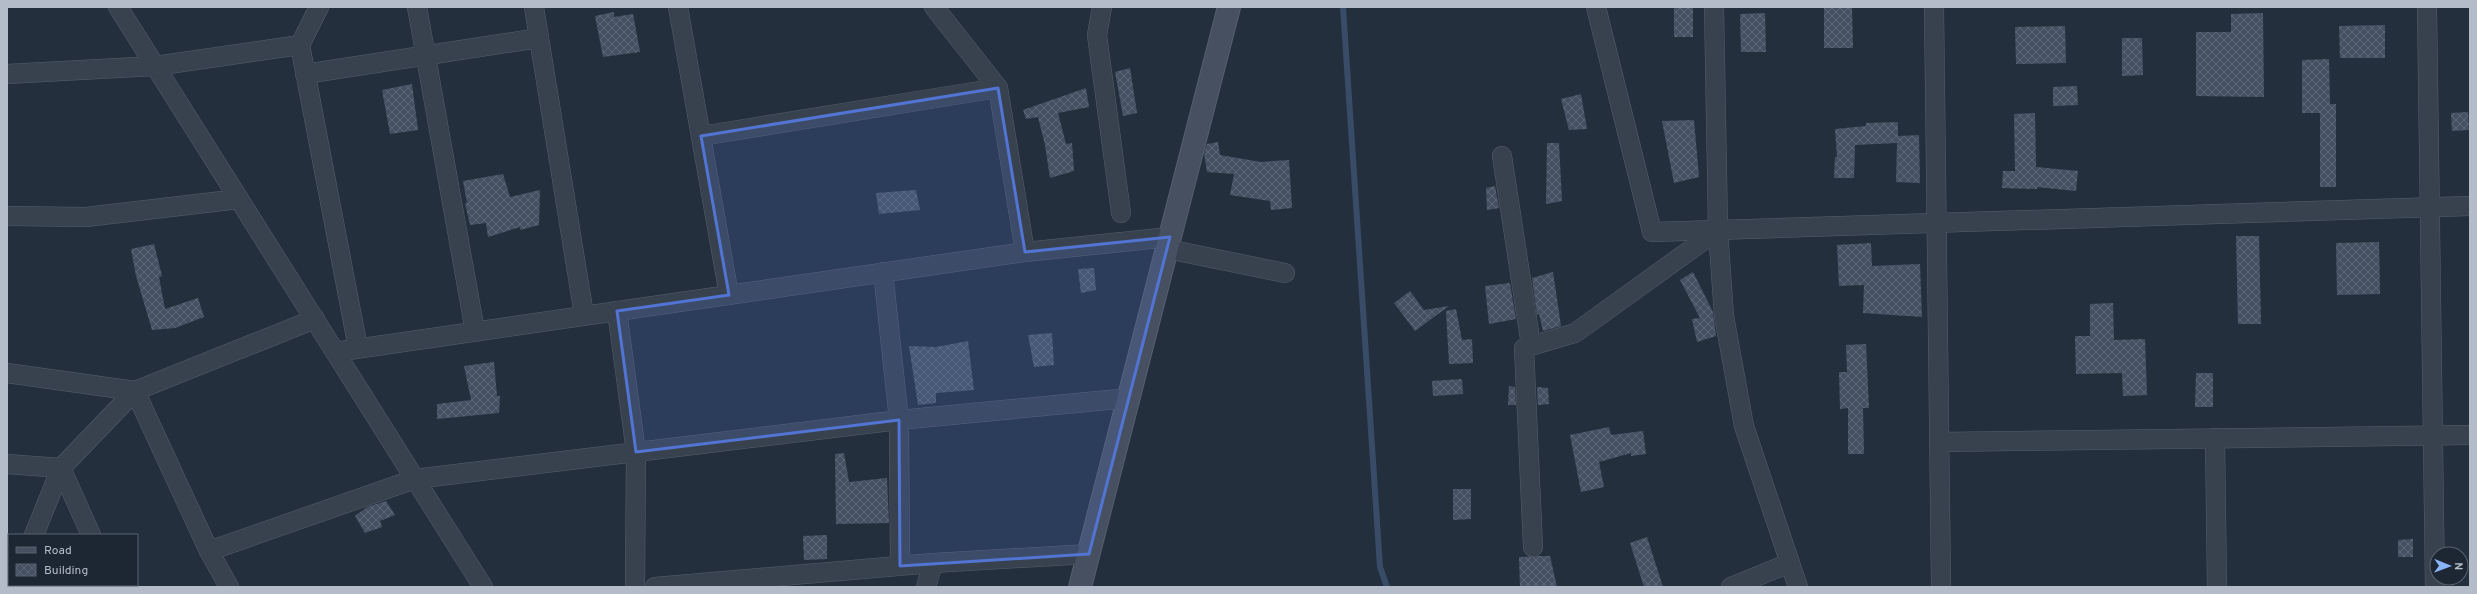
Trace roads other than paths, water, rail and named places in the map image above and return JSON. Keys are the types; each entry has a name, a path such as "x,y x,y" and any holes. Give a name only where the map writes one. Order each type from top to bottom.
{"street":[{"path":"118,7 483,587"},
{"path":"319,7 300,45 358,348"},
{"path":"417,7 475,331"},
{"path":"534,7 584,316"},
{"path":"678,7 729,295"},
{"path":"934,7 998,88 1025,252"},
{"path":"1102,7 1097,35 1121,213"},
{"path":"1080,587 1229,7"},
{"path":"1596,7 1652,232 2470,206"},
{"path":"1714,7 1718,230 1724,316 1744,426 1798,587"},
{"path":"1934,7 1941,587"},
{"path":"2427,7 2435,587"},
{"path":"305,74 425,54 539,38"},
{"path":"7,74 155,66 300,45"},
{"path":"701,136 998,88"},
{"path":"1502,156 1531,345"},
{"path":"7,216 86,217 239,199"},
{"path":"1533,548 1524,348 1575,333 1718,230"},
{"path":"335,352 1025,252 1169,243 1285,273"},
{"path":"883,272 899,420 900,566"},
{"path":"617,311 636,452 635,587"},
{"path":"34,534 61,468 135,391 314,319"},
{"path":"7,373 135,391"},
{"path":"135,391 209,551 229,587"},
{"path":"209,551 415,479 899,420 1129,398"},
{"path":"1939,442 2470,435"},
{"path":"2215,438 2217,587"},
{"path":"7,464 61,468"},
{"path":"61,468 91,534"},
{"path":"655,587 777,582 933,563 1089,554"},
{"path":"926,587 933,563"},
{"path":"1731,587 1790,563"}],"waterway":[{"path":"1343,7 1380,567 1387,587"}]}
